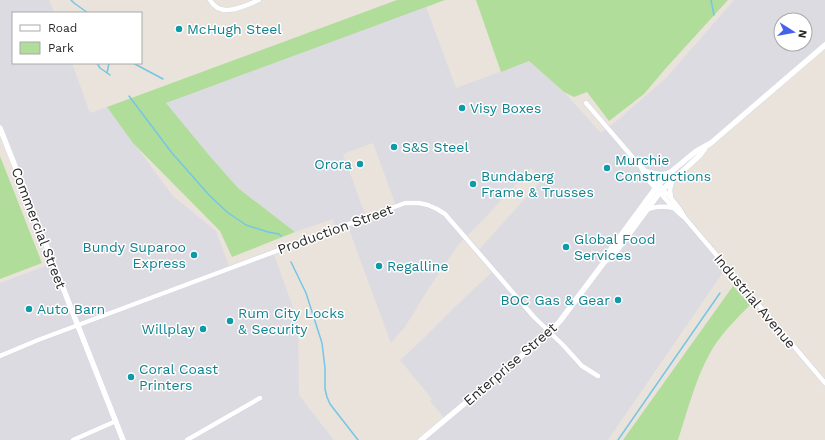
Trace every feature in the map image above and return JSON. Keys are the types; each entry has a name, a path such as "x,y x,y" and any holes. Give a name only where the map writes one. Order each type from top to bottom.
{"street":[{"path":"210,0 218,8 227,10 235,9 259,0"},
{"name":"Enterprise Street","path":"605,261 612,257 647,210 659,189 674,179 699,156 707,146 825,45"},
{"name":"Industrial Avenue","path":"586,104 643,169 644,174 672,200 682,212 684,218"},
{"name":"Commercial Street","path":"0,128 123,440"},
{"name":"Enterprise Street","path":"421,440 550,332 605,261 608,253 672,171 695,152 707,146"},
{"path":"643,169 660,174 667,174 672,171"},
{"path":"672,200 670,185 674,179"},
{"name":"Industrial Avenue","path":"659,189 679,215 684,218 825,383"},
{"name":"Production Street","path":"0,356 349,223 413,202 428,205 445,214 534,317 584,368 598,376"},
{"path":"647,210 663,207 672,207 674,209"},
{"path":"187,440 260,398"},
{"path":"73,440 116,421"}],"shaded area":[{"path":"0,0 49,0 54,12 12,12 12,64 72,64 90,113 107,107 173,196 216,231 230,268 273,252 298,321 299,395 334,440 0,440 0,283 53,263 0,129"},
{"path":"734,0 825,0 825,45 659,189 726,268 608,440 420,440 445,419 430,401 432,399 400,360 493,271 477,252 539,183 539,178 531,168 458,245 405,327 391,343 347,224 336,228 333,219 295,232 238,188 165,103 426,7 456,88 529,61 564,92 601,133 666,78","holes":["373,143 396,206 366,217 343,154"]}],"green space":[{"path":"397,0 445,0 166,103 238,188 295,232 232,257 220,231 133,143 107,107"},
{"path":"476,0 728,0 644,94 609,121 587,92 574,97 564,92 529,61 501,72"},
{"path":"0,156 42,263 0,279"},
{"path":"733,286 750,305 722,335 709,355 695,386 678,440 623,440"}],"waterway":[{"path":"71,0 87,12"},
{"path":"711,0 714,15"},
{"path":"98,64 100,68 110,75"},
{"path":"107,73 109,64"},
{"path":"135,64 163,79"},
{"path":"129,96 172,153 209,195 227,212 246,225 279,234 281,236"},
{"path":"291,262 306,293 322,343 325,368 325,389 327,397 330,404 358,440"},
{"path":"618,440 720,293"}],"place":[{"name":"McHugh Steel","path":"179,29"},
{"name":"Visy Boxes","path":"462,108"},
{"name":"S&S Steel","path":"394,147"},
{"name":"Orora","path":"360,164"},
{"name":"Murchie Constructions","path":"607,168"},
{"name":"Bundaberg Frame & Trusses","path":"473,184"},
{"name":"Global Food Services","path":"566,247"},
{"name":"Bundy Suparoo Express","path":"194,255"},
{"name":"Regalline","path":"379,266"},
{"name":"BOC Gas & Gear","path":"618,300"},
{"name":"Auto Barn","path":"29,309"},
{"name":"Rum City Locks & Security","path":"230,321"},
{"name":"Willplay","path":"203,329"},
{"name":"Coral Coast Printers","path":"131,377"}]}
